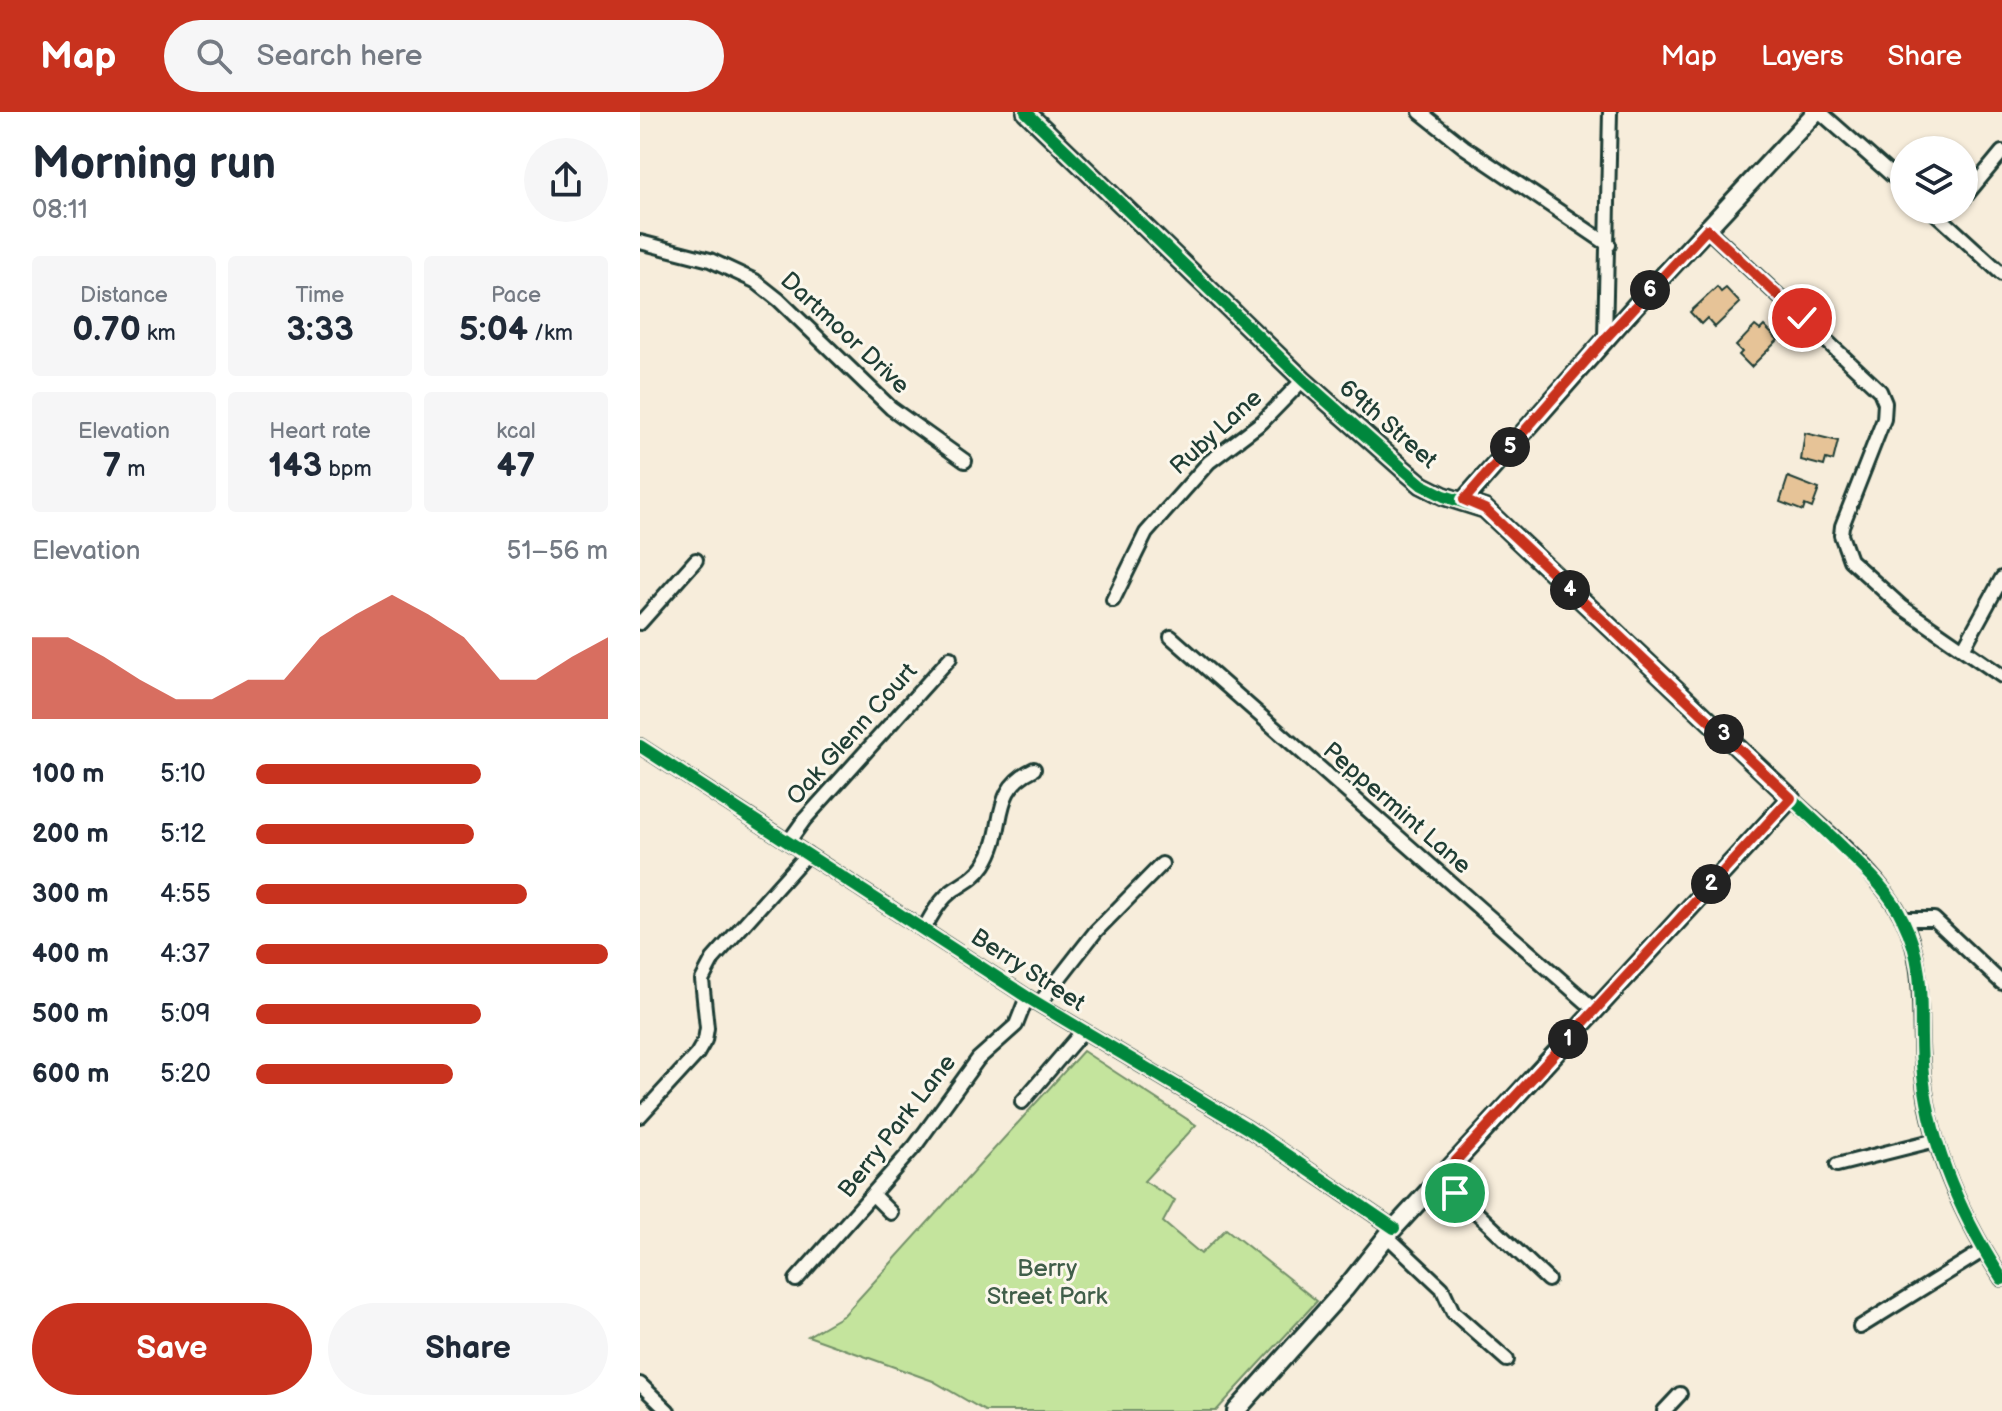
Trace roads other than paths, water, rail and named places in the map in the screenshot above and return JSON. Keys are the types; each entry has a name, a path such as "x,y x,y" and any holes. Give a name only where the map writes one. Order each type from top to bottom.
{"street":[{"name":"69th Street","path":"1026,112 1303,380 1422,485 1444,496 1485,509 1880,885 1903,919 1921,973 1922,1065 1936,1140 1954,1194 2002,1279"},
{"path":"1420,112 1464,147 1609,245"},
{"path":"1605,339 1610,112"},
{"path":"1464,500 1605,339 1818,112 1890,174"},
{"path":"1978,181 2002,152"},
{"path":"1948,224 2002,274"},
{"path":"1707,229 1880,391 1885,403 1884,419 1842,526 1841,535 1850,560 1902,607 2002,676"},
{"name":"Dartmoor Drive","path":"640,242 710,260 755,281 779,300 891,408 965,461"},
{"name":"Ruby Lane","path":"1113,600 1146,533 1209,462 1262,422 1303,380"},
{"path":"640,623 696,560"},
{"path":"1963,649 2002,578"},
{"name":"Peppermint Lane","path":"1171,637 1594,1009"},
{"name":"Oak Glenn Court","path":"789,841 804,820 950,658"},
{"name":"Berry Street","path":"640,746 1027,997 1247,1128 1391,1232 1442,1288 1453,1312 1507,1360"},
{"path":"924,929 932,913 952,890 970,880 983,866 998,838 1003,802 1010,786 1018,777 1034,769"},
{"path":"1236,1411 1345,1289 1391,1232 1791,798"},
{"path":"640,1116 697,1054 705,1040 707,1028 702,980 713,959 807,854"},
{"path":"1039,1004 1096,931 1162,864"},
{"path":"1903,919 1934,919 2002,983"},
{"name":"Berry Park Lane","path":"796,1280 915,1146 978,1059 1016,1025 1027,997"},
{"path":"1022,1102 1083,1031"},
{"path":"1837,1165 1936,1140"},
{"path":"1440,1178 1548,1280"},
{"path":"873,1195 891,1213"},
{"path":"1860,1327 1984,1250"},
{"path":"640,1384 668,1411"},
{"path":"1664,1411 1680,1394"}],"park label":[{"name":"Berry Street Park","path":"1047,1282"}]}
